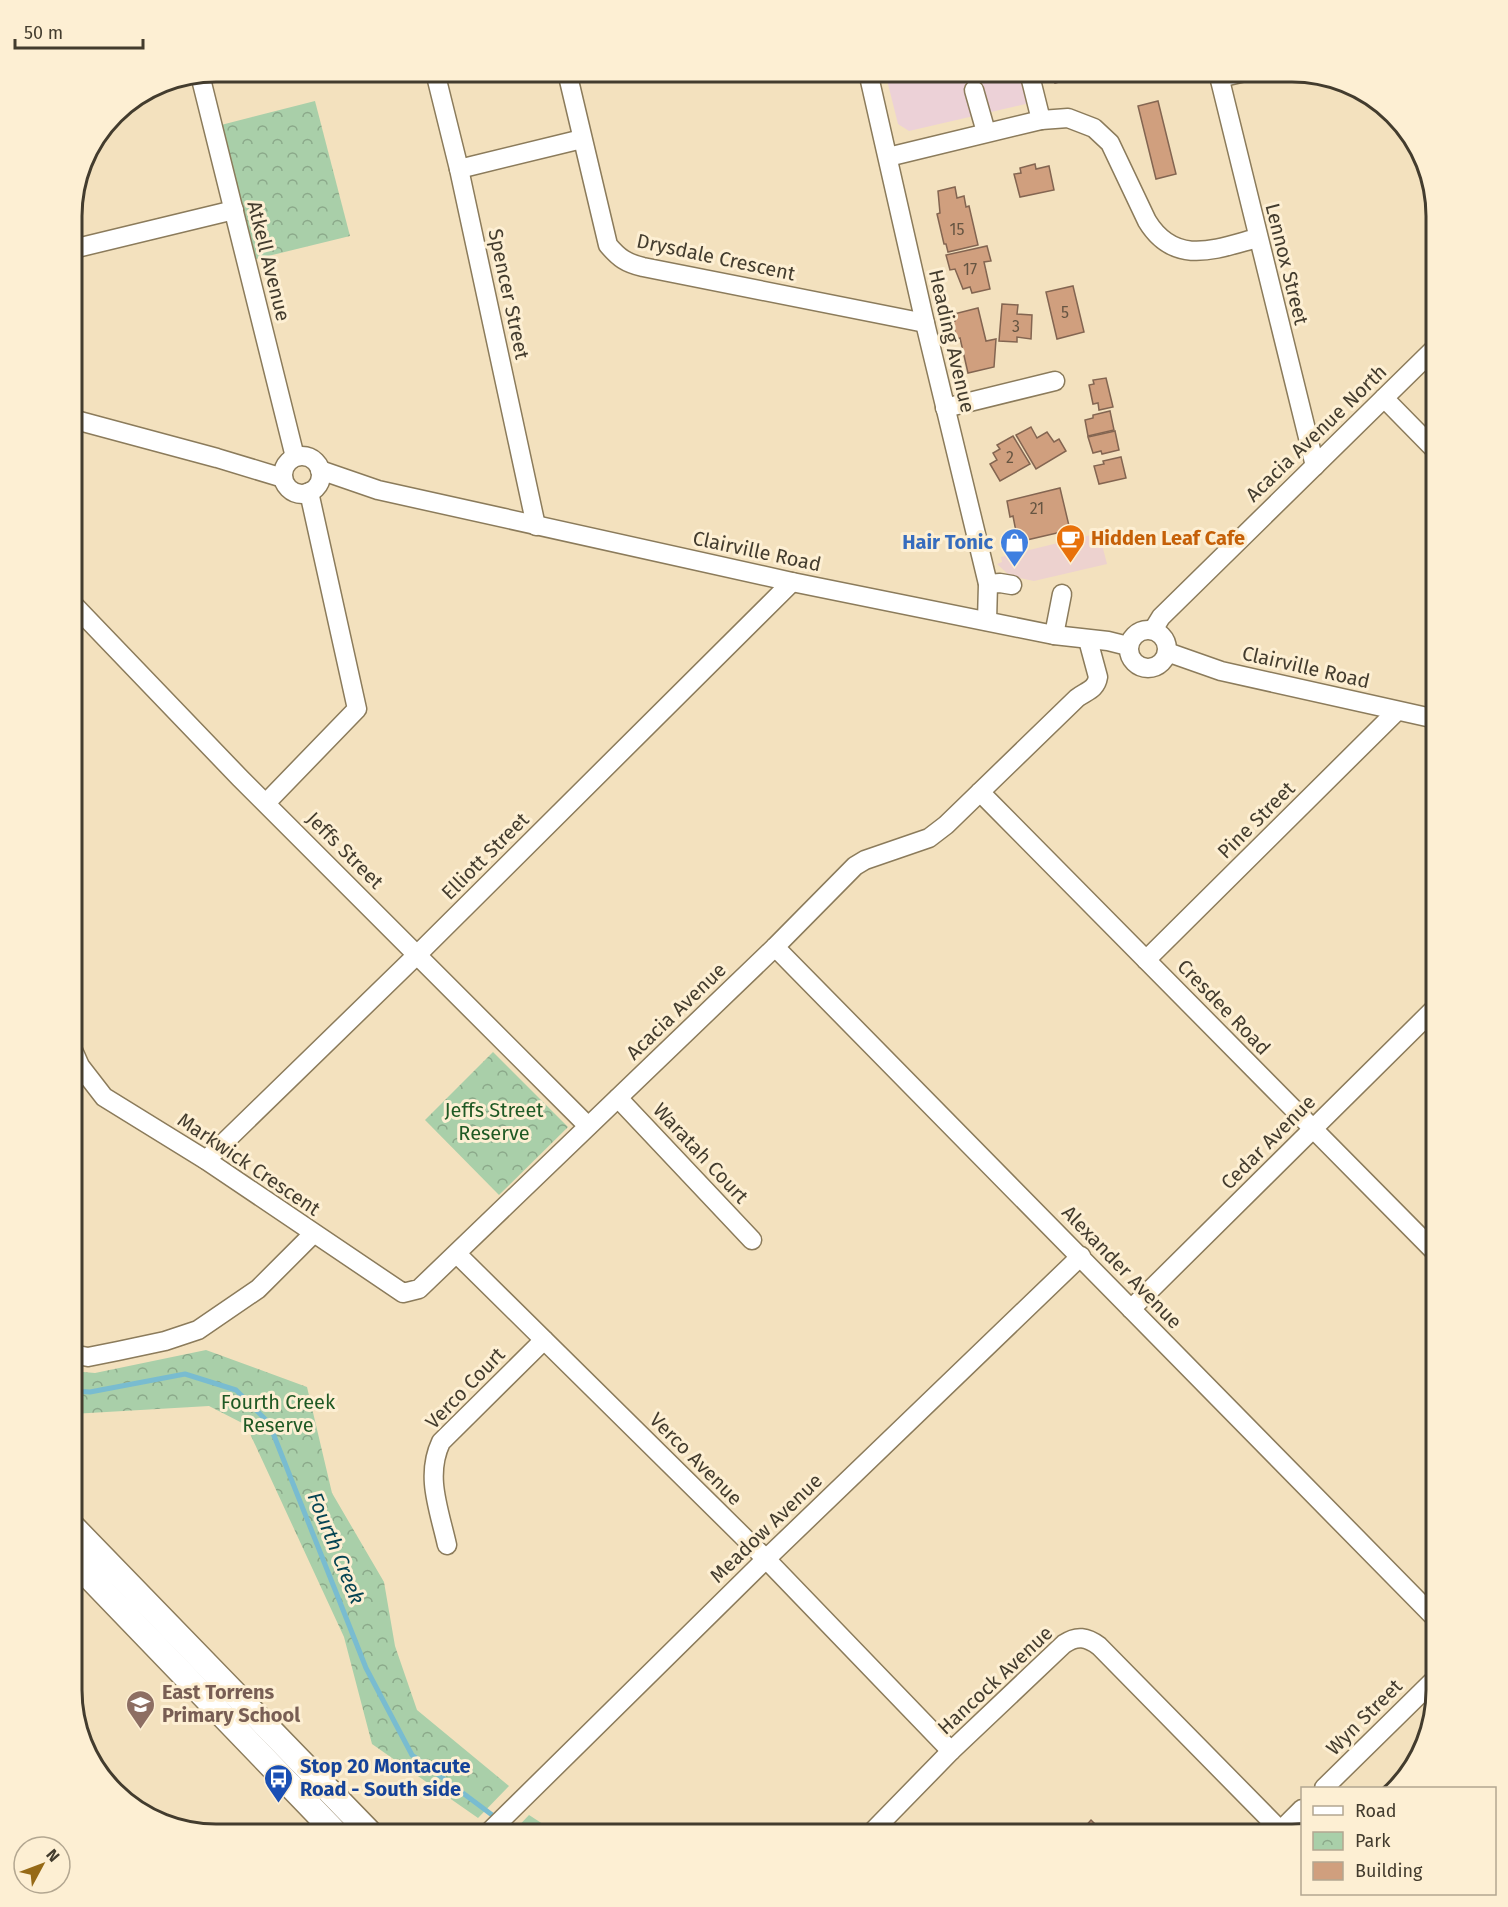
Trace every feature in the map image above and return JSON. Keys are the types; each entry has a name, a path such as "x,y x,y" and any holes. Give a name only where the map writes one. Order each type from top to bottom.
{"main road":[{"path":"83,1537 361,1824"},
{"path":"83,1570 327,1824"}],"street":[{"name":"Spencer Street","path":"438,83 459,169 536,526"},
{"name":"Drysdale Crescent","path":"569,83 608,245 618,258 629,264 925,323"},
{"name":"Heading Avenue","path":"871,83 988,584 987,621"},
{"path":"1032,83 1041,120"},
{"name":"Lennox Street","path":"1220,83 1315,466"},
{"name":"Atkell Avenue","path":"202,84 292,459"},
{"path":"974,90 986,132"},
{"path":"888,157 1041,120 1068,118 1094,128 1110,143 1147,221 1165,242 1197,252 1257,238"},
{"path":"459,169 582,139"},
{"path":"83,247 234,210"},
{"name":"Acacia Avenue North","path":"1154,630 1161,617 1426,357"},
{"path":"945,408 1055,381"},
{"path":"1384,398 1426,441"},
{"path":"83,422 283,478"},
{"path":"217,458 292,459 308,457 320,470 320,477 312,490 357,709 266,803"},
{"path":"292,459 285,465 283,478 289,489 295,492 312,490"},
{"name":"Clairville Road","path":"320,470 378,490 792,582 1054,635 1128,646"},
{"name":"Clairville Road","path":"312,490 378,490"},
{"name":"Elliott Street","path":"206,1160 418,955 792,582"},
{"path":"988,584 1012,585"},
{"path":"1054,635 1062,594"},
{"name":"Jeffs Street","path":"83,614 266,803 588,1126"},
{"path":"1142,630 1154,630 1165,639 1167,652 1160,664 1148,668 1141,667 1131,659 1128,646 1133,636 1142,630"},
{"path":"980,792 1077,698 1094,687 1098,677 1088,640"},
{"name":"Clairville Road","path":"1167,652 1221,670 1426,717"},
{"name":"Pine Street","path":"1146,960 1397,711"},
{"name":"Acacia Avenue","path":"419,1289 775,947 855,867 865,860 929,838 980,792"},
{"name":"Cresdee Road","path":"980,792 1426,1243"},
{"name":"Alexander Avenue","path":"775,947 1426,1608"},
{"name":"Cedar Avenue","path":"1131,1309 1426,1017"},
{"name":"Markwick Crescent","path":"83,1074 104,1096 206,1160 403,1293 419,1289"},
{"name":"Waratah Court","path":"618,1098 752,1240"},
{"path":"83,1356 88,1357 165,1341 198,1330 258,1289 313,1234"},
{"name":"Verco Avenue","path":"457,1254 766,1559 951,1750"},
{"name":"Meadow Avenue","path":"498,1824 766,1559 1081,1256"},
{"name":"Verco Court","path":"447,1545 432,1476 434,1457 441,1442 544,1340"},
{"name":"Hancock Avenue","path":"880,1824 951,1750 1064,1644 1071,1639 1081,1637 1092,1641 1099,1647 1271,1824"},
{"name":"Wyn Street","path":"1325,1787 1426,1688"},
{"path":"1289,1824 1301,1810"}],"shaded area":[{"path":"888,83 1025,83 1030,103 909,131 898,124"},
{"path":"1099,533 1107,564 1034,581 1010,576 997,564 1002,562 1001,557"}],"green space":[{"path":"315,101 350,236 256,259 221,125"},
{"name":"Jeffs Street Reserve","path":"493,1052 568,1127 499,1195 425,1120"},
{"name":"Fourth Creek Reserve","path":"206,1350 307,1387 332,1493 384,1582 395,1646 417,1710 509,1786 478,1818 372,1744 344,1637 246,1425 209,1406 83,1413 83,1372 95,1373"},
{"path":"529,1815 543,1824 520,1824"}],"building":[{"path":"1158,101 1176,174 1156,179 1138,106"},
{"path":"1035,164 1036,169 1049,166 1054,190 1020,197 1014,174 1021,173 1020,168"},
{"path":"955,187 957,198 964,196 966,207 969,206 978,245 948,252 937,214 940,213 938,191"},
{"path":"987,246 991,261 984,262 990,289 972,293 970,287 963,289 955,269 950,270 946,255"},
{"path":"1073,286 1084,332 1057,339 1046,292"},
{"path":"1002,304 1018,305 1017,314 1032,315 1031,339 1017,337 1017,342 999,341"},
{"path":"978,308 986,341 996,339 994,367 968,373 960,338 957,339 952,322 955,321 954,314"},
{"path":"1106,378 1113,407 1099,410 1098,403 1093,404 1089,385 1094,384 1093,380"},
{"path":"1110,411 1114,430 1088,436 1085,420 1093,418 1093,415"},
{"path":"1031,427 1037,438 1047,432 1054,442 1059,439 1066,451 1036,469 1016,435"},
{"path":"1115,431 1119,450 1102,454 1101,451 1093,453 1088,437"},
{"path":"1013,436 1030,464 1000,481 990,464 997,460 993,453 1000,449 997,445"},
{"path":"1121,457 1126,478 1099,484 1094,466 1104,464 1103,461"},
{"path":"1060,488 1070,530 1018,542 1013,516 1010,517 1007,501"}],"waterway":[{"name":"Fourth Creek","path":"83,1392 185,1374 236,1390 269,1423 366,1668 412,1755 504,1824"}],"place":[{"name":"Hidden Leaf Cafe","path":"1070,564"},
{"name":"Hair Tonic","path":"1014,568"},
{"name":"East Torrens Primary School","path":"141,1730"},
{"name":"Stop 20 Montacute Road - South side","path":"279,1804"}]}
